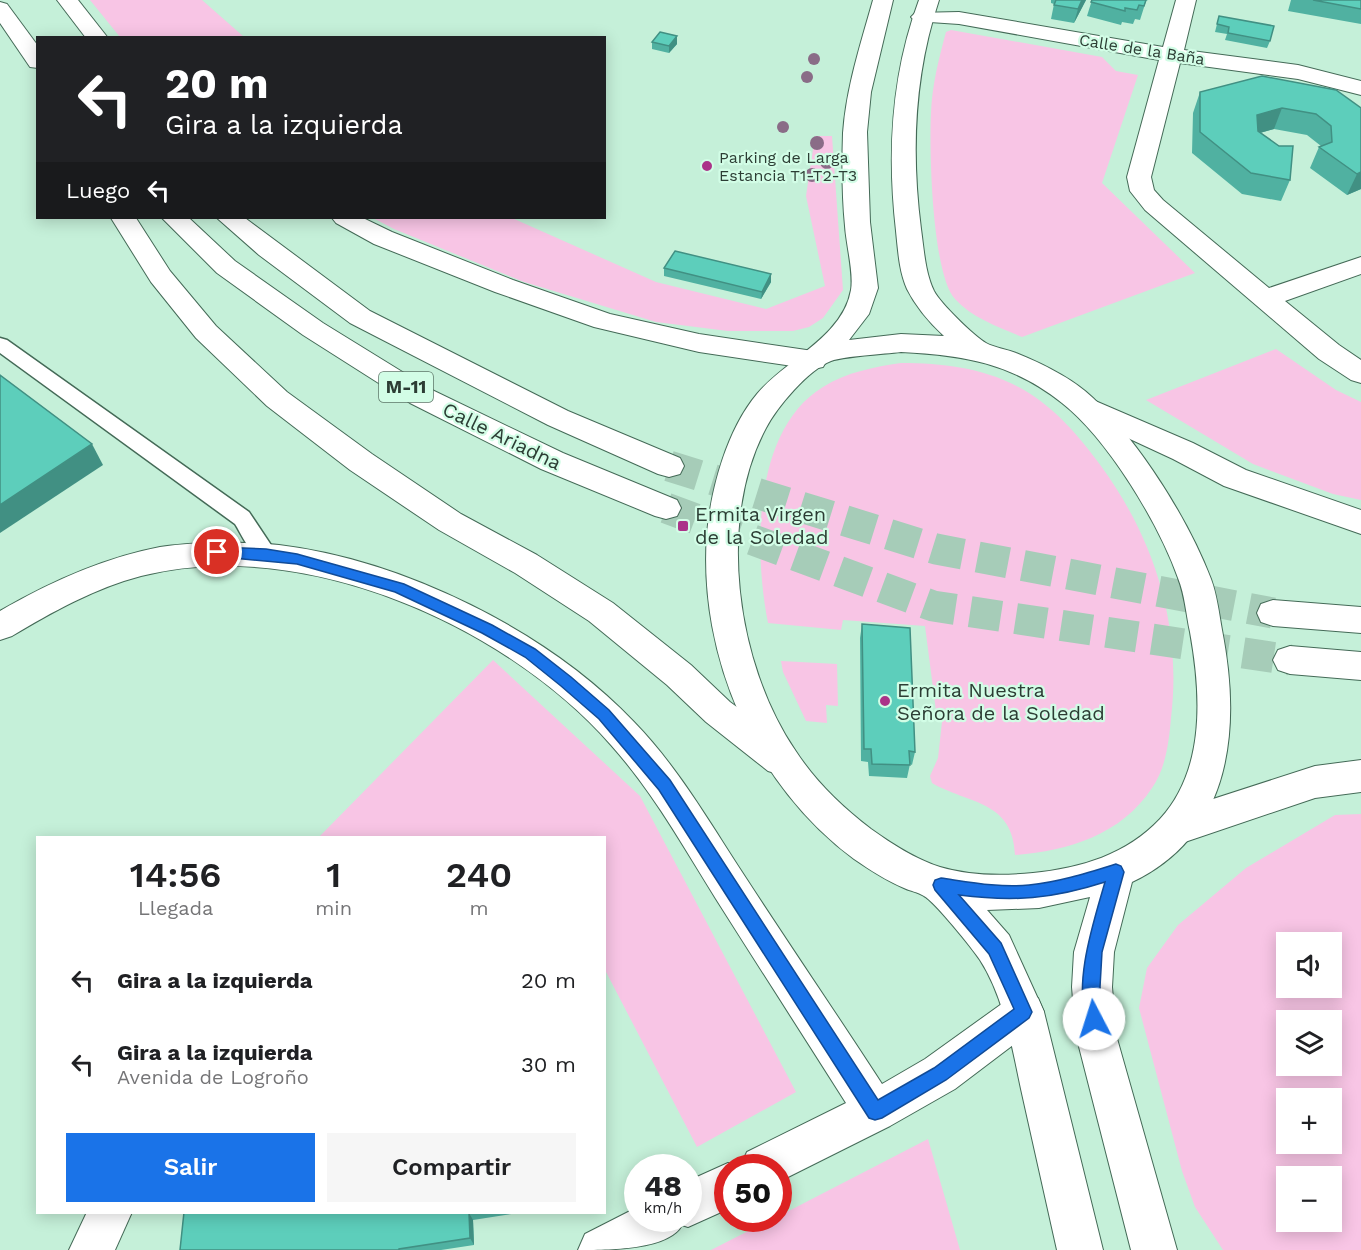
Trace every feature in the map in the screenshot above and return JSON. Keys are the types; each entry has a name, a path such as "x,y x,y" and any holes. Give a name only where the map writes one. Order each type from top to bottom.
{"main road":[{"path":"44,0 71,36"},
{"path":"67,0 96,36"},
{"path":"781,760 744,682 736,654 723,586 723,526 728,485 737,459 765,403 819,356 856,314 864,288 856,222 855,132 861,92 883,0"},
{"path":"1186,0 1138,177 1142,191 1154,205 1329,352 1361,372"},
{"path":"0,8 36,59"},
{"path":"925,8 913,46 905,111 904,195 917,281 933,309 976,349"},
{"name":"Calle de la Baña","path":"925,8 959,18 1170,55 1298,72 1361,88"},
{"path":"125,219 160,276 207,332 277,399 361,462 450,522 526,564 601,612 679,675 718,712 781,760 832,819 895,865 941,885 1028,892 1073,885 1116,872 1152,852 1179,827 1199,792 1210,757 1216,708 1213,666 1196,583 1161,506 1126,455 1086,407 1068,392 1023,368 976,349 901,343 819,356 699,343 604,321 504,286 383,238 347,219"},
{"name":"Calle Ariadna","path":"176,219 226,267 313,329 420,396 552,461 666,508"},
{"name":"Calle Ariadna","path":"231,219 360,317 558,418 669,466"},
{"path":"1265,299 1361,265"},
{"path":"1086,407 1183,451 1235,478 1361,522"},
{"path":"0,627 49,598 92,579 126,568 163,559 217,552 266,554 297,559 399,588 445,608 530,653 604,714 665,785 875,1112"},
{"path":"1273,613 1361,620"},
{"path":"1290,660 1361,666"},
{"path":"1179,827 1315,782 1361,776"},
{"path":"1116,872 1094,952 1092,987 1096,1035 1154,1250"},
{"path":"941,885 995,948 1023,1012 1080,1250"},
{"path":"789,1154 875,1112 940,1074 1023,1012"},
{"path":"92,1250 109,1214"},
{"path":"601,1250 636,1232"}],"lane":[{"path":"0,344 242,518 266,554"}],"shaded area":[{"path":"90,0 202,0 243,36 119,36"},
{"path":"951,30 1102,57 1116,71 1138,75 1102,183 1195,273 1022,337 995,326 962,306 947,285 941,264 932,181 931,113 934,82 946,32"},
{"path":"815,136 832,136 843,290 823,318 809,327 793,331 728,331 656,322 524,282 375,219 514,219 656,282 766,309 825,286 806,196"},
{"path":"1276,349 1336,390 1361,402 1361,500 1333,494 1253,464 1146,400"},
{"path":"901,363 964,368 995,376 1024,390 1046,405 1076,434 1101,466 1120,494 1150,554 1168,617 1172,650 1173,684 1166,754 1157,780 1139,804 1125,818 1092,838 1054,849 1015,855 1012,837 1006,824 997,814 986,806 932,783 930,776 938,758 943,713 936,711 925,626 843,620 841,630 768,623 763,594 761,528 764,494 771,462 782,432 800,407 823,387 851,374"},
{"path":"493,660 640,796 796,1092 697,1147 606,972 606,836 320,836"},
{"path":"781,661 837,664 838,706 826,705 827,723 806,721 783,672"},
{"path":"1361,814 1361,1250 1223,1250 1195,1207 1182,1171 1139,1008 1147,968 1178,925 1246,868 1335,815"},
{"path":"928,1139 960,1250 711,1250 746,1232 792,1232 792,1209"}],"building":[{"path":"1056,0 1082,0 1078,9 1054,5"},
{"path":"1092,0 1146,0 1144,6 1139,5 1137,10 1125,8 1125,11 1091,2"},
{"path":"1313,0 1361,0 1361,9"},
{"path":"1219,16 1274,26 1270,41 1228,33 1229,27 1217,24"},
{"path":"660,32 677,36 669,46 652,42"},
{"path":"1262,76 1336,90 1361,108 1361,172 1357,174 1319,147 1332,142 1331,126 1316,114 1282,108 1257,115 1258,131 1279,146 1293,146 1290,180 1251,173 1200,132 1200,92"},
{"path":"675,251 771,274 762,292 664,268"},
{"path":"0,375 92,444 0,505"},
{"name":"Ermita Nuestra Señora de la Soledad","path":"862,624 910,628 915,752 909,751 910,765 872,764 871,749 864,749"},
{"path":"184,1214 469,1214 470,1238 399,1250 180,1250"}],"tunnel":[{"path":"669,466 936,549 1273,613"},
{"path":"666,508 933,606 1290,660"}],"place":[{"name":"Parking de Larga Estancia T1-T2-T3","path":"707,166"},
{"name":"Ermita Virgen de la Soledad","path":"683,526"},
{"name":"Ermita Nuestra Señora de la Soledad","path":"885,701"}],"route":[{"path":"217,552 266,554 297,559 399,588 487,629 530,653 566,681 604,714 665,785 875,1112 940,1074 1023,1012 995,948 941,885 1028,892 1073,885 1116,872 1094,952 1092,987 1094,1019"}]}
